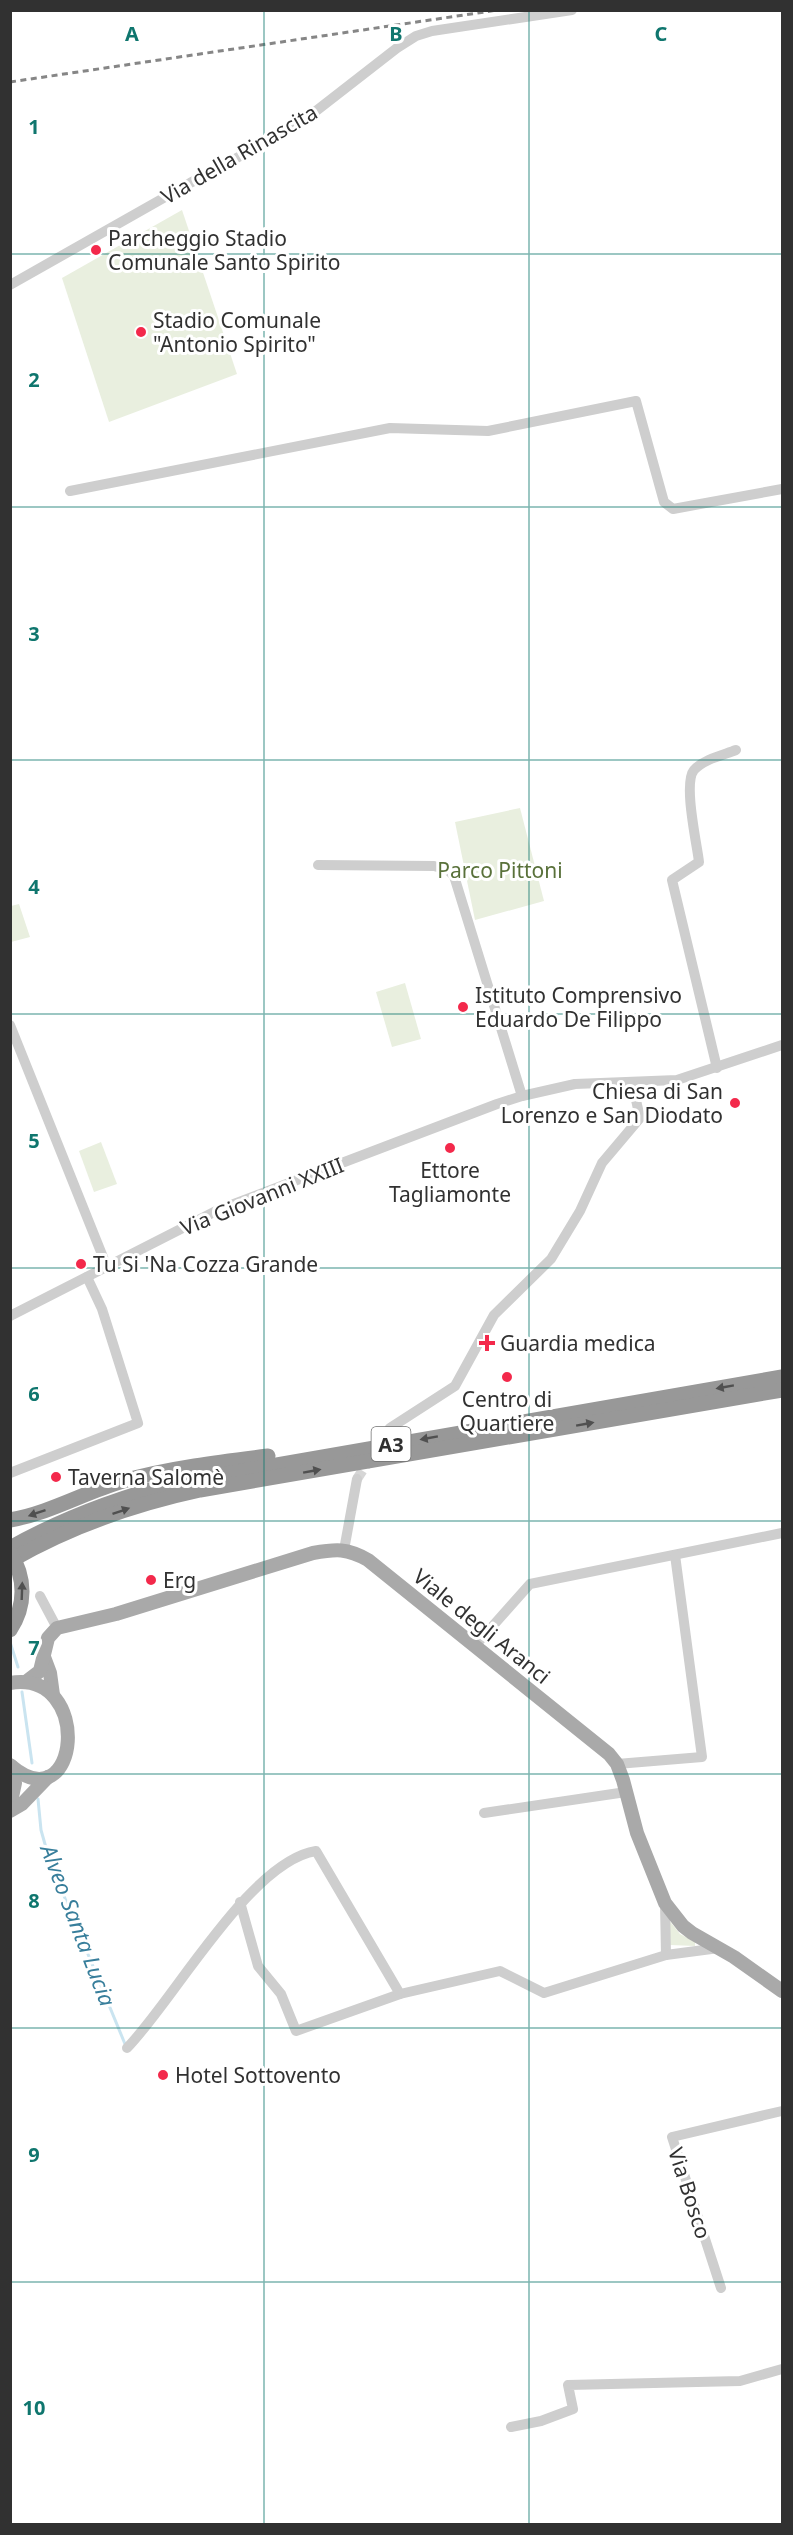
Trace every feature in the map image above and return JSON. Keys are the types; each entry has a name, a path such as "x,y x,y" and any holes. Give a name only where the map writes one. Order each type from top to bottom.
{"highway":[{"name":"A3","path":"10,1548 87,1511 151,1489 209,1476 783,1377"},
{"name":"A3","path":"10,1561 100,1519 144,1504 200,1490 783,1390"},
{"path":"10,1520 122,1481 159,1473 296,1452 402,1442"},
{"path":"10,1553 19,1568 22,1583 18,1616 10,1630"}],"main road":[{"path":"27,1681 40,1671 48,1638 57,1628 117,1614 313,1553 344,1550"},
{"name":"Viale degli Aranci","path":"344,1550 368,1560 609,1754 617,1764 637,1833 665,1903 683,1926 783,1991"},
{"path":"10,1811 22,1804 63,1765 69,1747 62,1712 53,1695 50,1673 44,1657"},
{"path":"10,1683 27,1681 41,1686 53,1695"},
{"path":"11,1766 32,1778 48,1777"},
{"path":"10,1806 15,1783 11,1766"}],"street":[{"name":"Via della Rinascita","path":"10,285 190,183 298,126 397,48 417,36 432,31 572,10"},
{"path":"70,491 390,428 488,431 636,401 664,502 673,509 783,489"},
{"path":"717,1068 672,880 699,862 689,785 692,772 702,763 736,750"},
{"path":"318,865 434,866 448,870 454,876 522,1096"},
{"path":"10,1025 107,1268"},
{"name":"Via Giovanni XXIII","path":"10,1316 218,1210 522,1096 575,1084 677,1080 783,1045"},
{"path":"390,1428 455,1386 494,1315 551,1259 580,1211 602,1163 640,1118 632,1082"},
{"path":"10,1473 138,1423 106,1318 87,1277"},
{"path":"344,1550 357,1479"},
{"path":"474,1647 530,1584 783,1533"},
{"path":"617,1764 702,1757 675,1555"},
{"path":"40,1596 57,1628"},
{"path":"484,1813 626,1792"},
{"path":"127,2048 240,1902 296,1857 316,1851 400,1994"},
{"path":"240,1902 258,1966 281,1994 296,2031 400,1994 500,1971 544,1994 666,1955 720,1948"},
{"path":"665,1903 666,1955"},
{"name":"Via Bosco","path":"720,2288 672,2137 783,2111"},
{"path":"511,2427 540,2421 573,2409 568,2385 740,2381 783,2369"}],"green space":[{"path":"182,210 237,374 109,422 62,278"},
{"name":"Parco Pittoni","path":"520,808 544,901 475,920 455,822"},
{"path":"19,904 30,937 11,942 11,906"},
{"path":"405,983 421,1039 392,1047 376,992"},
{"path":"101,1142 117,1184 94,1192 79,1151"},
{"path":"668,1919 680,1934 695,1942 695,1946 670,1945"}],"waterway":[{"name":"Alveo Santa Lucia","path":"10,1642 18,1667"},
{"name":"Alveo Santa Lucia","path":"22,1692 32,1763"},
{"name":"Alveo Santa Lucia","path":"38,1799 41,1830 50,1862 125,2044"}],"tunnel":[{"path":"357,1479 390,1428"}],"railway":[{"path":"10,82 498,10"}],"place":[{"name":"Parcheggio Stadio Comunale Santo Spirito","path":"96,250"},
{"name":"Stadio Comunale \"Antonio Spirito\"","path":"141,332"},
{"name":"Istituto Comprensivo Eduardo De Filippo","path":"463,1007"},
{"name":"Chiesa di San Lorenzo e San Diodato","path":"735,1103"},
{"name":"Ettore Tagliamonte","path":"450,1148"},
{"name":"Tu Si 'Na Cozza Grande","path":"81,1264"},
{"name":"Guardia medica","path":"487,1343"},
{"name":"Centro di Quartiere","path":"507,1377"},
{"name":"Taverna Salomè","path":"56,1477"},
{"name":"Erg","path":"151,1580"},
{"name":"Hotel Sottovento","path":"163,2075"}]}
